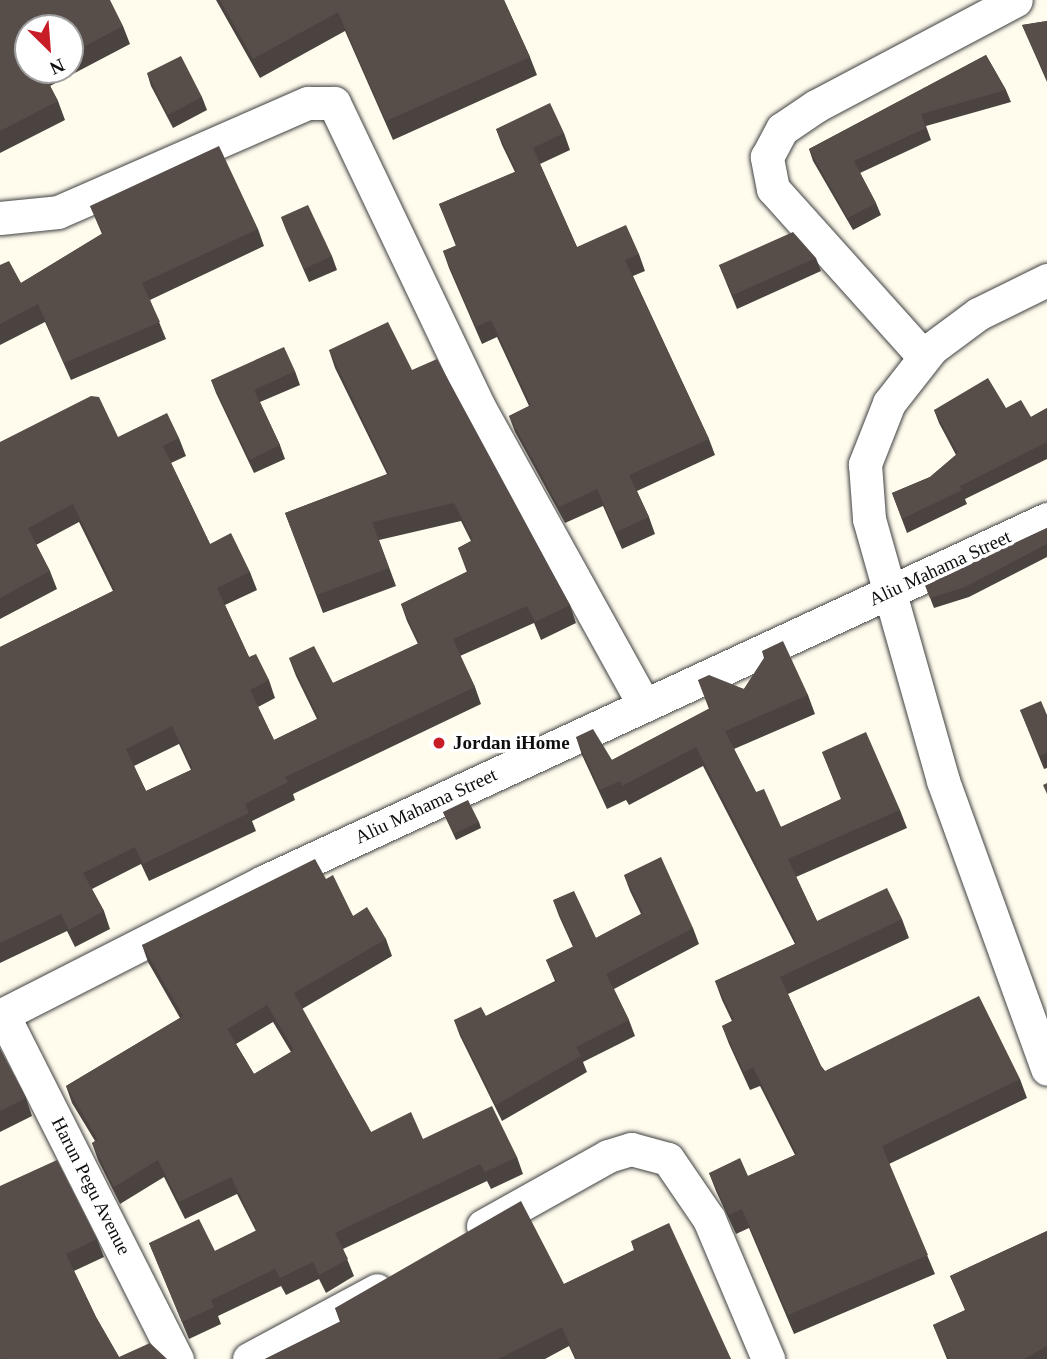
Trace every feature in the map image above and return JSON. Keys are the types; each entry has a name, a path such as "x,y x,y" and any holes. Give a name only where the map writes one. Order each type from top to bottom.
{"street":[{"path":"924,357 773,189 767,157 782,129 816,106 1016,0"},
{"path":"0,219 58,212 308,103 334,103 480,409 644,705"},
{"path":"1047,280 978,314 924,357 889,403 865,464 869,519 943,781 1047,1069"},
{"name":"Aliu Mahama Street","path":"1,1016 263,882 1047,519"},
{"name":"Harun Pegu Avenue","path":"1,1016 177,1359"},
{"path":"458,1241 591,1164 645,1150 685,1176 768,1359"},
{"path":"249,1359 404,1274"}],"building":[{"path":"0,0 110,0 123,26 84,47 84,14 14,14 14,84 49,84 58,101 0,131"},
{"path":"220,0 504,0 530,57 386,121 338,12 253,59"},
{"path":"1047,21 1047,79 1022,25"},
{"path":"986,55 1006,90 921,114 926,128 854,161 876,203 848,218 809,149"},
{"path":"181,56 202,97 168,115 147,73"},
{"path":"550,103 564,133 533,148 577,247 626,225 639,254 625,260 709,439 629,475 649,517 616,532 597,489 559,507 509,416 531,405 491,320 476,327 443,251 457,245 439,204 517,171 496,129"},
{"path":"219,146 258,229 142,283 160,322 64,363 38,304 0,324 0,265 9,261 21,283 103,233 90,206"},
{"path":"308,205 332,256 304,269 281,217"},
{"path":"793,232 816,258 733,295 719,265"},
{"path":"388,322 412,370 437,359 570,605 535,622 527,606 453,639 475,687 285,777 288,782 245,804 249,813 143,864 135,847 83,873 104,911 69,930 61,914 0,943 0,647 115,590 73,504 28,528 50,571 0,598 0,442 91,396 99,397 118,437 167,413 179,438 163,446 210,544 231,533 250,572 217,588 249,657 256,654 269,680 250,690 274,740 319,718 289,658 314,646 333,683 419,643 401,604 468,571 458,548 473,540 454,503 372,522 389,568 317,595 285,513 389,474 329,350","holes":["172,726 193,769 146,791 126,749"]},
{"path":"284,347 295,371 254,390 280,445 250,460 211,380"},
{"path":"988,378 1006,408 1021,400 1031,417 1047,408 1047,442 960,486 962,490 902,519 892,493 930,477 958,453 934,410"},
{"path":"1047,528 1047,544 965,587 930,598 925,585"},
{"path":"783,641 808,695 725,731 756,792 764,789 781,827 842,799 822,752 866,732 900,810 788,859 817,921 887,888 902,919 780,977 821,1066 825,1071 979,996 1020,1079 882,1146 928,1255 788,1315 742,1209 729,1215 709,1173 740,1158 748,1176 797,1154 753,1067 744,1072 722,1026 734,1020 715,981 797,943 696,747 622,786 620,781 600,790 576,737 593,729 612,760 710,708 698,680 709,675 744,689 765,657 762,651"},
{"path":"1041,701 1047,715 1047,753 1040,756 1020,710"},
{"path":"468,800 479,822 454,834 443,812"},
{"path":"661,857 693,928 606,974 629,1020 576,1047 581,1056 496,1105 454,1020 481,1007 486,1016 557,981 546,960 574,946 553,900 574,891 596,938 643,913 624,875"},
{"path":"315,859 326,879 333,875 353,916 367,907 386,939 294,993 371,1132 411,1112 423,1139 492,1106 517,1157 485,1172 480,1164 335,1233 348,1259 319,1275 313,1262 280,1278 275,1269 211,1300 214,1307 182,1322 149,1243 199,1219 215,1251 257,1230 231,1177 179,1202 158,1160 114,1187 92,1143 98,1140 66,1086 183,1016 142,945","holes":["267,1005 294,1050 254,1074 227,1029"]},
{"path":"0,1049 26,1098 0,1111"},
{"path":"57,1160 97,1239 66,1254 96,1317 119,1357 150,1343 167,1359 1,1359 0,1186"},
{"path":"521,1201 564,1284 635,1250 631,1241 669,1223 731,1359 576,1359 562,1327 498,1359 265,1359 341,1321 335,1308"},
{"path":"1047,1231 1047,1346 1024,1359 949,1359 933,1325 966,1310 950,1276"}],"place":[{"name":"Jordan iHome","path":"439,743"}]}
